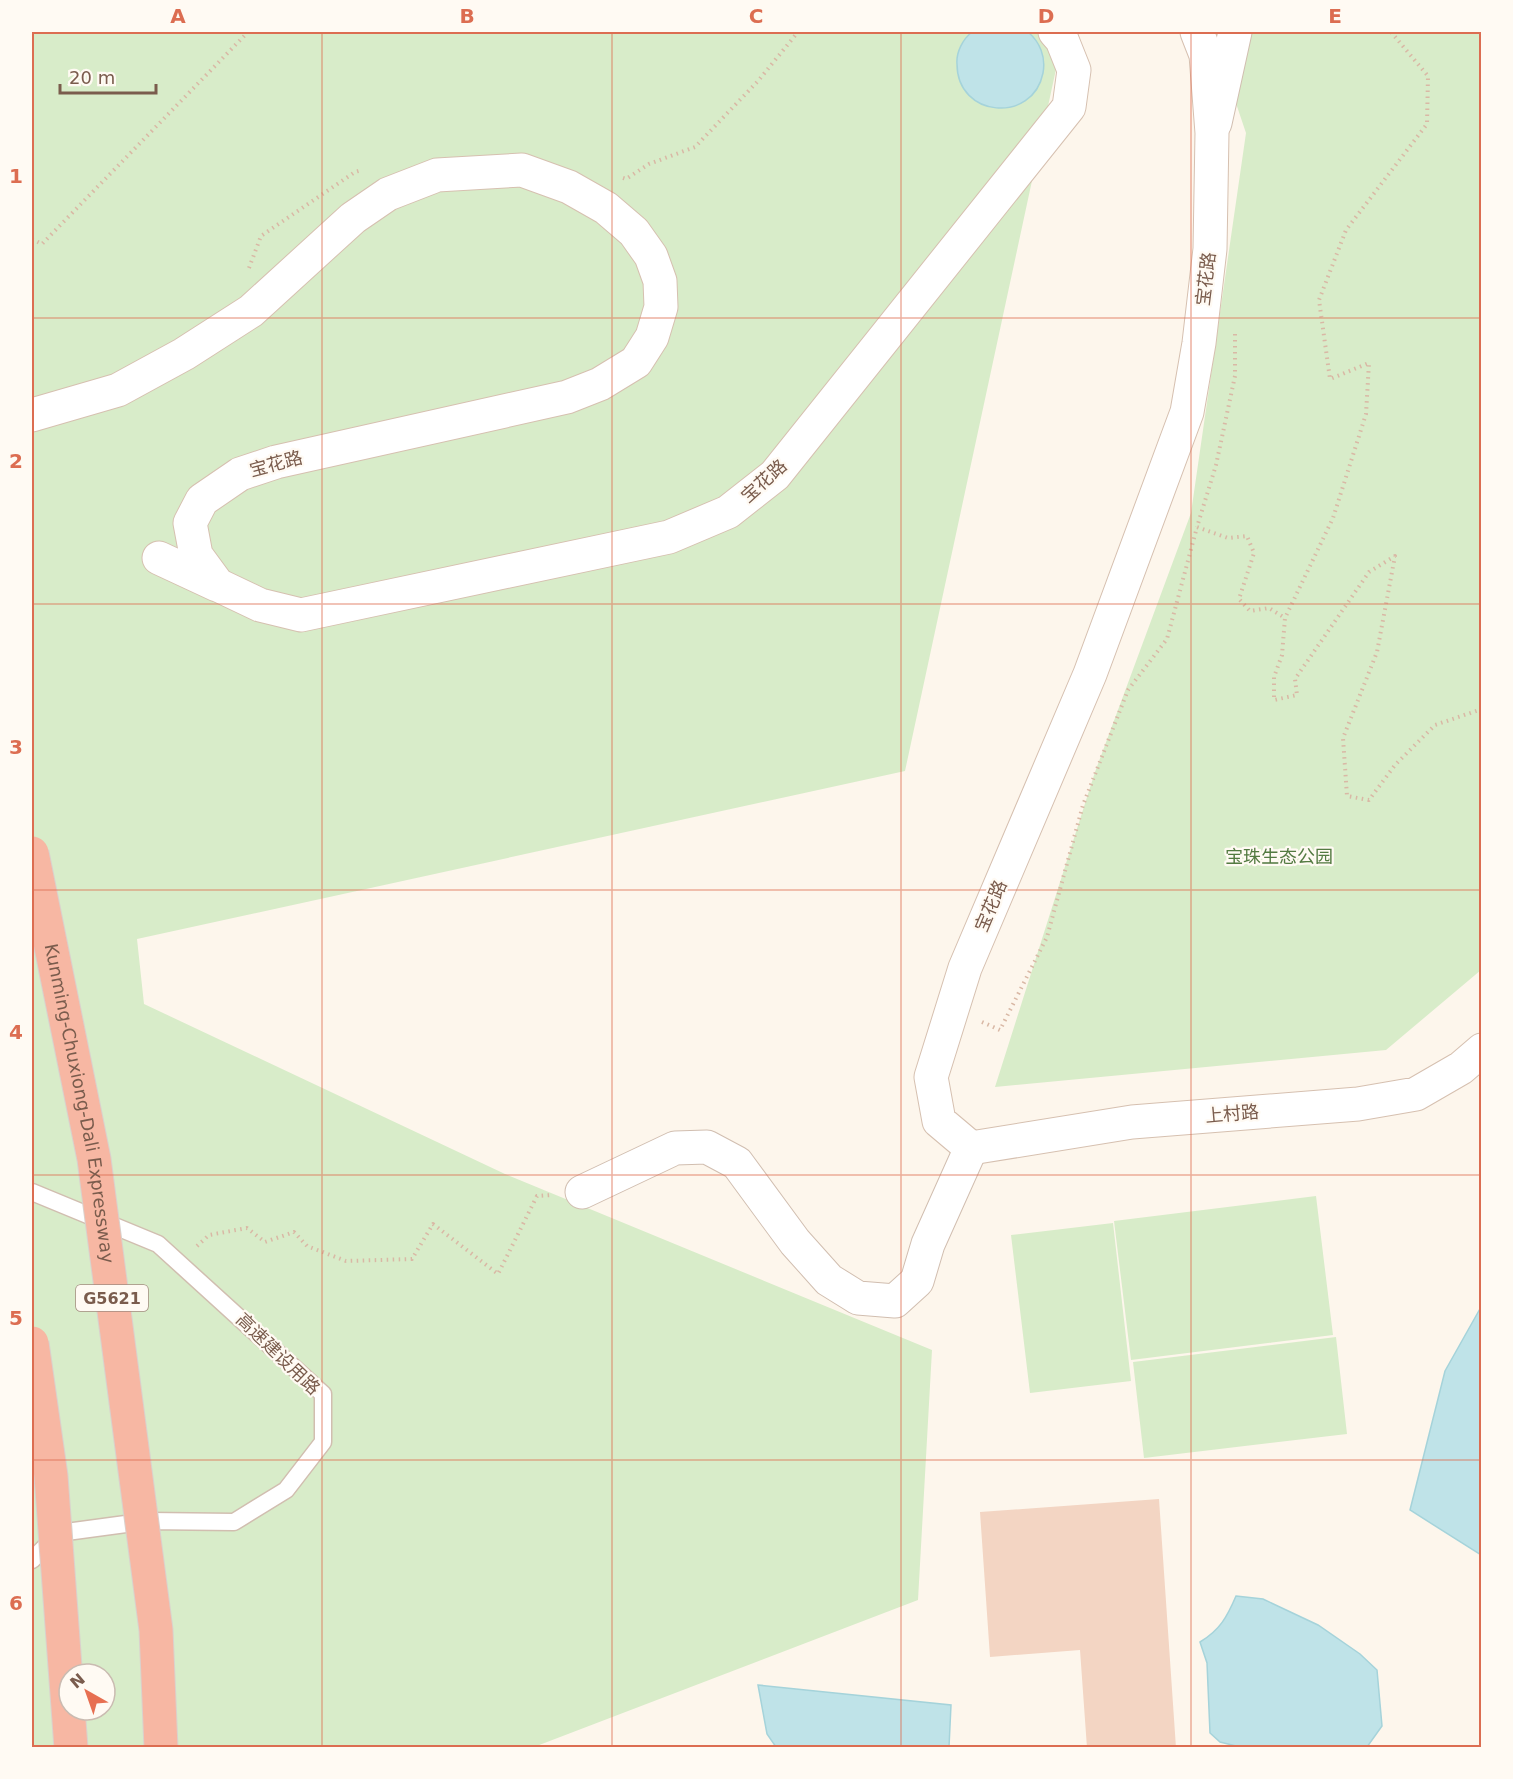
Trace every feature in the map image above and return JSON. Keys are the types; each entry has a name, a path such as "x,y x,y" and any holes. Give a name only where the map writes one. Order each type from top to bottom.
{"highway":[{"name":"Kunming-Chuxiong-Dali Expressway","path":"32,853 94,1159 156,1630 161,1748"},
{"path":"32,1343 51,1476 71,1748"}],"main road":[{"name":"宝花路","path":"32,415 117,390 184,354 251,311 353,218 388,194 437,175 522,170 569,187 606,208 634,232 651,256 660,281 662,307 652,337 636,362 600,384 567,397 276,462 240,474 202,500 190,523 196,555 218,585 260,605 301,615 669,537 728,512 775,475 1069,107 1074,70 1062,40 1055,32"},
{"name":"宝花路","path":"970,1148 939,1121 931,1077 965,968 1090,674 1187,412 1199,343 1210,249 1212,133 1206,55 1197,32"},
{"path":"1212,133 1235,32"},
{"path":"159,558 218,585"},
{"name":"上村路","path":"970,1148 1132,1122 1358,1104 1416,1094 1461,1068 1482,1050"},
{"path":"582,1192 675,1148 707,1147 737,1163 795,1242 829,1280 858,1298 895,1301 917,1281 928,1244 970,1148"}],"lane":[{"name":"高速建设用路","path":"32,1192 158,1244 323,1394 323,1442 286,1490 234,1522 148,1521 59,1533 32,1560"}],"path":[{"path":"32,239 42,244 248,32"},
{"path":"1391,32 1428,76 1427,124 1346,230 1319,300 1330,379 1369,363 1366,414 1333,518 1285,618 1282,655 1274,677 1274,700 1297,695 1295,679 1369,572 1395,555 1377,652 1343,738 1347,796 1369,800 1395,765 1435,725 1482,708"},
{"path":"952,1009 1000,1030 1047,937 1083,805 1128,690 1167,639 1216,465 1235,376 1235,331"},
{"path":"1197,527 1228,538 1247,536 1254,553 1239,599 1250,611 1269,608 1285,618"},
{"path":"209,1235 247,1228 265,1242 294,1232 307,1246 346,1261 412,1259 433,1224 498,1274 537,1196"}],"green space":[{"path":"32,32 1064,32 905,771 137,939 144,1004 505,1174 932,1350 918,1600 534,1747 32,1748"},
{"name":"宝珠生态公园","path":"1212,32 1481,32 1481,970 1386,1050 995,1087 1095,772 1191,513 1246,133"},
{"path":"1316,1196 1333,1335 1131,1360 1114,1221"},
{"path":"1113,1223 1131,1381 1030,1393 1011,1235"},
{"path":"1336,1337 1347,1434 1144,1458 1133,1362"}],"water":[{"path":"972,32 1028,32 1036,40 1043,56 1043,73 1036,89 1025,101 1011,107 996,108 982,104 969,95 960,82 957,59 961,46"},
{"path":"1481,1307 1481,1555 1410,1510 1445,1371"},
{"path":"1236,1596 1263,1599 1318,1625 1360,1654 1377,1670 1382,1726 1367,1747 1240,1747 1220,1742 1210,1733 1207,1663 1200,1642 1213,1633 1222,1622"},
{"path":"758,1685 951,1705 949,1747 776,1747 767,1734"}],"building":[{"path":"1159,1499 1176,1748 1087,1748 1080,1650 990,1657 980,1512"}]}
